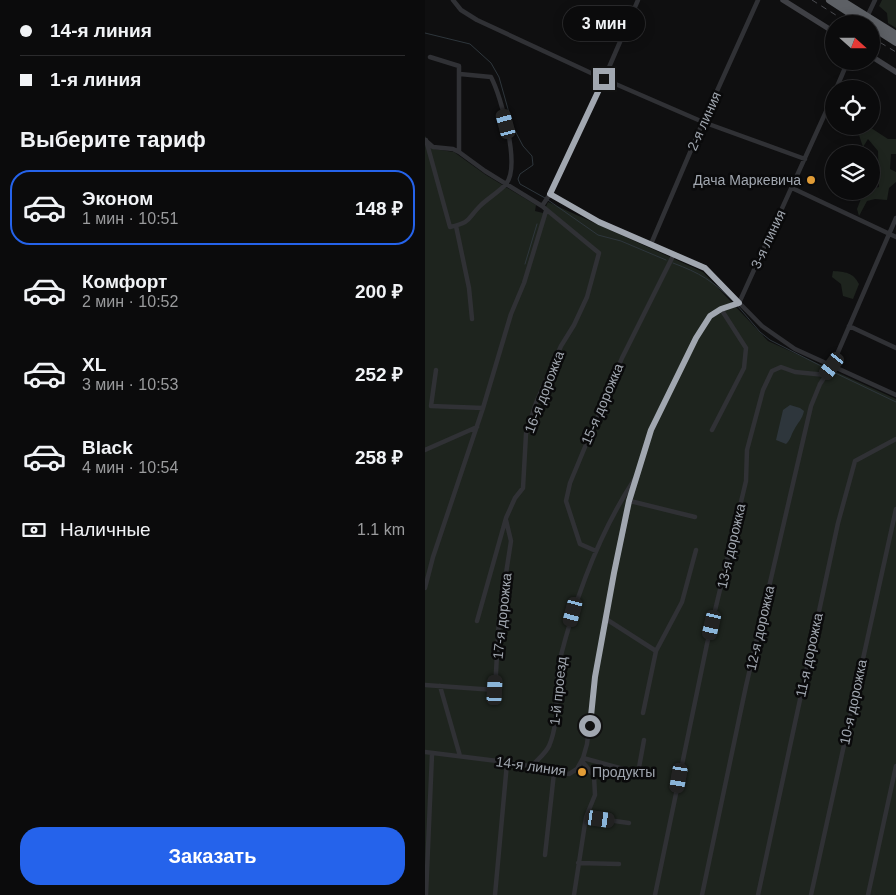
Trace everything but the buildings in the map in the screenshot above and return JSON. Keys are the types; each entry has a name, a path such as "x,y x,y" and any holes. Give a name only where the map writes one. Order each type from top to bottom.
{"highway":[{"path":"830,0 855,15"},
{"path":"840,0 858,15"},
{"path":"880,28 896,35"},
{"path":"880,31 896,42"}],"street":[{"path":"453,0 461,10 477,20 604,79 703,122 805,159"},
{"path":"543,204 604,79 638,0"},
{"name":"2-я линия","path":"651,244 758,0"},
{"path":"783,0 825,26"},
{"path":"870,15 875,0"},
{"path":"430,57 459,66 459,152"},
{"path":"880,62 896,72"},
{"path":"425,140 450,227 467,223 480,205 507,184 511,176 513,158 511,143 496,86 491,77 460,74"},
{"name":"3-я линия","path":"739,303 825,114"},
{"path":"425,140 433,147 459,152 485,171 543,204 546,211 524,283 511,314 425,588"},
{"path":"792,188 896,237"},
{"path":"549,195 599,222 705,268 762,326 795,349 896,396"},
{"name":"16-я дорожка","path":"477,621 506,518 515,498 523,488 526,434 537,402 561,346 574,326 587,297 599,253 546,211"},
{"name":"12-я дорожка","path":"702,895 746,686 811,406 832,366 896,218"},
{"path":"456,226 469,288 472,319"},
{"name":"15-я дорожка","path":"596,551 579,544 566,501 570,483 622,358 675,254"},
{"name":"14-я линия","path":"425,752 532,766 554,773 569,774 577,769 583,760 587,744 595,677 629,501 651,430 696,338 710,316 721,309 739,303"},
{"path":"713,430 744,368 746,348 721,309"},
{"path":"849,326 896,348"},
{"name":"13-я дорожка","path":"655,895 705,654 746,481 747,450 763,390 772,371 781,366 795,372 826,375"},
{"path":"436,370 431,406 483,408"},
{"path":"425,450 477,427"},
{"name":"11-я дорожка","path":"758,895 838,523 855,461 896,439"},
{"name":"1-й проезд","path":"532,766 549,748 554,731 559,662 573,612 596,551 618,505 638,475"},
{"path":"629,501 695,517"},
{"name":"10-я дорожка","path":"811,895 896,509"},
{"name":"17-я дорожка","path":"425,685 495,690 499,619 511,542 506,518"},
{"path":"643,713 656,651 683,602 696,550"},
{"path":"606,619 656,651"},
{"path":"440,686 460,756"},
{"path":"583,760 638,773 644,740"},
{"path":"426,895 432,754"},
{"path":"574,895 586,817 595,795 593,776 583,760"},
{"path":"495,895 507,763"},
{"path":"868,895 896,766"},
{"path":"545,855 554,773"},
{"path":"586,817 629,823"},
{"path":"578,863 619,864"}],"shaded area":[{"path":"882,0 896,0 896,28 888,23 887,13 879,6"},
{"path":"880,134 888,139 896,139 896,154 891,154 890,169 896,172 896,182 889,188 887,200 880,199 880,145 873,145 868,139 862,145 859,135"},
{"path":"425,136 434,149 454,152 486,175 536,205 535,211 543,213 548,202 703,272 768,341 896,399 896,895 425,895"},
{"path":"860,200 871,200 867,201 859,216 857,209"},
{"path":"833,271 848,273 857,280 859,284 853,299 843,296 841,284 832,277"},
{"path":"790,405 804,411 786,444 776,440 783,410"}],"waterway":[{"path":"425,33 470,44 491,63 499,77 513,127 523,146 532,156 533,165 520,174 518,179 520,184 545,198"},
{"path":"548,200 598,235 621,241 666,260"},
{"path":"525,264 537,224"},
{"path":"673,263 706,278 733,301"},
{"path":"737,305 760,332 770,340 827,369"},
{"path":"831,371 896,402"}],"railway":[{"path":"812,0 836,15"},
{"path":"880,42 896,52"}],"place":[{"name":"Дача Маркевича","path":"811,180"},
{"name":"Продукты","path":"582,772"}],"route":[{"path":"590,726 595,677 614,573 629,501 651,430 696,338 710,316 721,309 739,303 705,268 599,222 550,194 604,79"}]}
